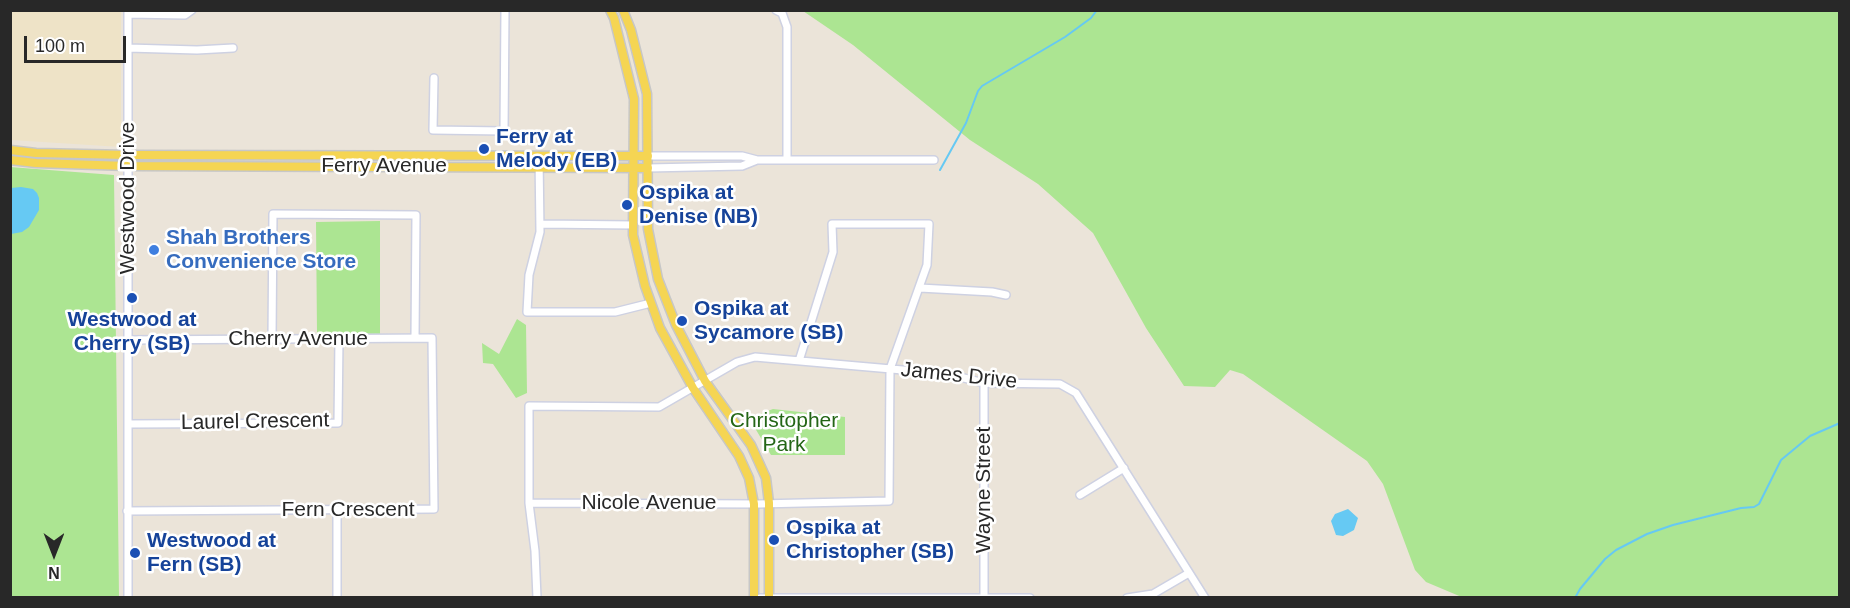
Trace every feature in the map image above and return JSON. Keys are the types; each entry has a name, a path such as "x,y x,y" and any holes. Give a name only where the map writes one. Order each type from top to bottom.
{"main road":[{"path":"610,10 634,99 633,235 645,286 660,328 693,388 739,456 749,478 754,504 754,597"},
{"path":"623,10 632,30 647,94 648,229 658,279 676,325 705,381 751,446 766,478 769,503 769,597"},
{"name":"Ferry Avenue","path":"10,150 36,153 128,155 648,156"},
{"name":"Ferry Avenue","path":"10,160 128,166 648,168"}],"street":[{"name":"Westwood Drive","path":"128,597 128,12 185,15 192,10"},
{"name":"Ferry Avenue","path":"434,78 434,130 504,131 505,10"},
{"path":"779,12 787,27 787,158"},
{"path":"128,48 197,50 233,48"},
{"path":"539,156 540,232 529,275 527,312 615,312 651,303"},
{"name":"Ferry Avenue","path":"648,156 742,156 757,160"},
{"name":"Ferry Avenue","path":"648,168 742,166 757,160 787,158 934,160"},
{"path":"272,339 273,214 416,215 415,338"},
{"path":"540,224 633,225"},
{"path":"799,361 833,252 832,224 929,224 927,265 890,369"},
{"path":"920,288 992,292 1006,295"},
{"name":"Cherry Avenue","path":"128,340 432,338"},
{"name":"Fern Crescent","path":"128,511 434,509 432,338"},
{"name":"Laurel Crescent","path":"128,424 338,423 339,339"},
{"name":"James Drive","path":"529,502 528,406 659,407 736,362 755,357 948,374 984,383 1060,384 1076,393 1205,597"},
{"name":"Nicole Avenue","path":"529,502 754,504 888,501 890,369"},
{"name":"Wayne Street","path":"984,383 984,597"},
{"path":"1080,495 1124,468"},
{"path":"529,502 535,551 537,597"},
{"path":"337,510 337,597"},
{"path":"1127,597 1153,594 1189,573"},
{"path":"760,597 1030,597"}],"shaded area":[{"path":"11,10 121,11 121,147 11,140"}],"green space":[{"path":"803,11 1839,11 1839,597 1464,598 1426,582 1415,570 1383,484 1367,461 1243,374 1230,370 1215,387 1184,386 1146,328 1093,233 1038,184 970,140 853,45"},
{"path":"10,167 114,175 119,597 11,597"},
{"path":"380,221 380,334 317,333 316,222"},
{"path":"517,319 526,325 527,393 516,398 493,364 483,363 482,343 499,354"},
{"name":"Christopher Park","path":"773,409 845,417 845,455 771,455 749,418"}],"water":[{"path":"11,188 33,189 37,193 39,210 29,227 22,232 11,234"},
{"path":"1348,509 1358,518 1354,530 1343,536 1336,535 1331,521 1335,514"}],"waterway":[{"path":"940,170 966,123 982,86 1065,37 1091,18 1097,10"},
{"path":"1575,598 1605,559 1616,550 1647,534 1673,525 1759,504 1781,460 1810,436 1840,423"}],"place":[{"name":"Ferry at Melody (EB)","path":"484,149"},
{"name":"Ospika at Denise (NB)","path":"627,205"},
{"name":"Shah Brothers Convenience Store","path":"154,250"},
{"name":"Westwood at Cherry (SB)","path":"132,298"},
{"name":"Ospika at Sycamore (SB)","path":"682,321"},
{"name":"Ospika at Christopher (SB)","path":"774,540"},
{"name":"Westwood at Fern (SB)","path":"135,553"}]}
